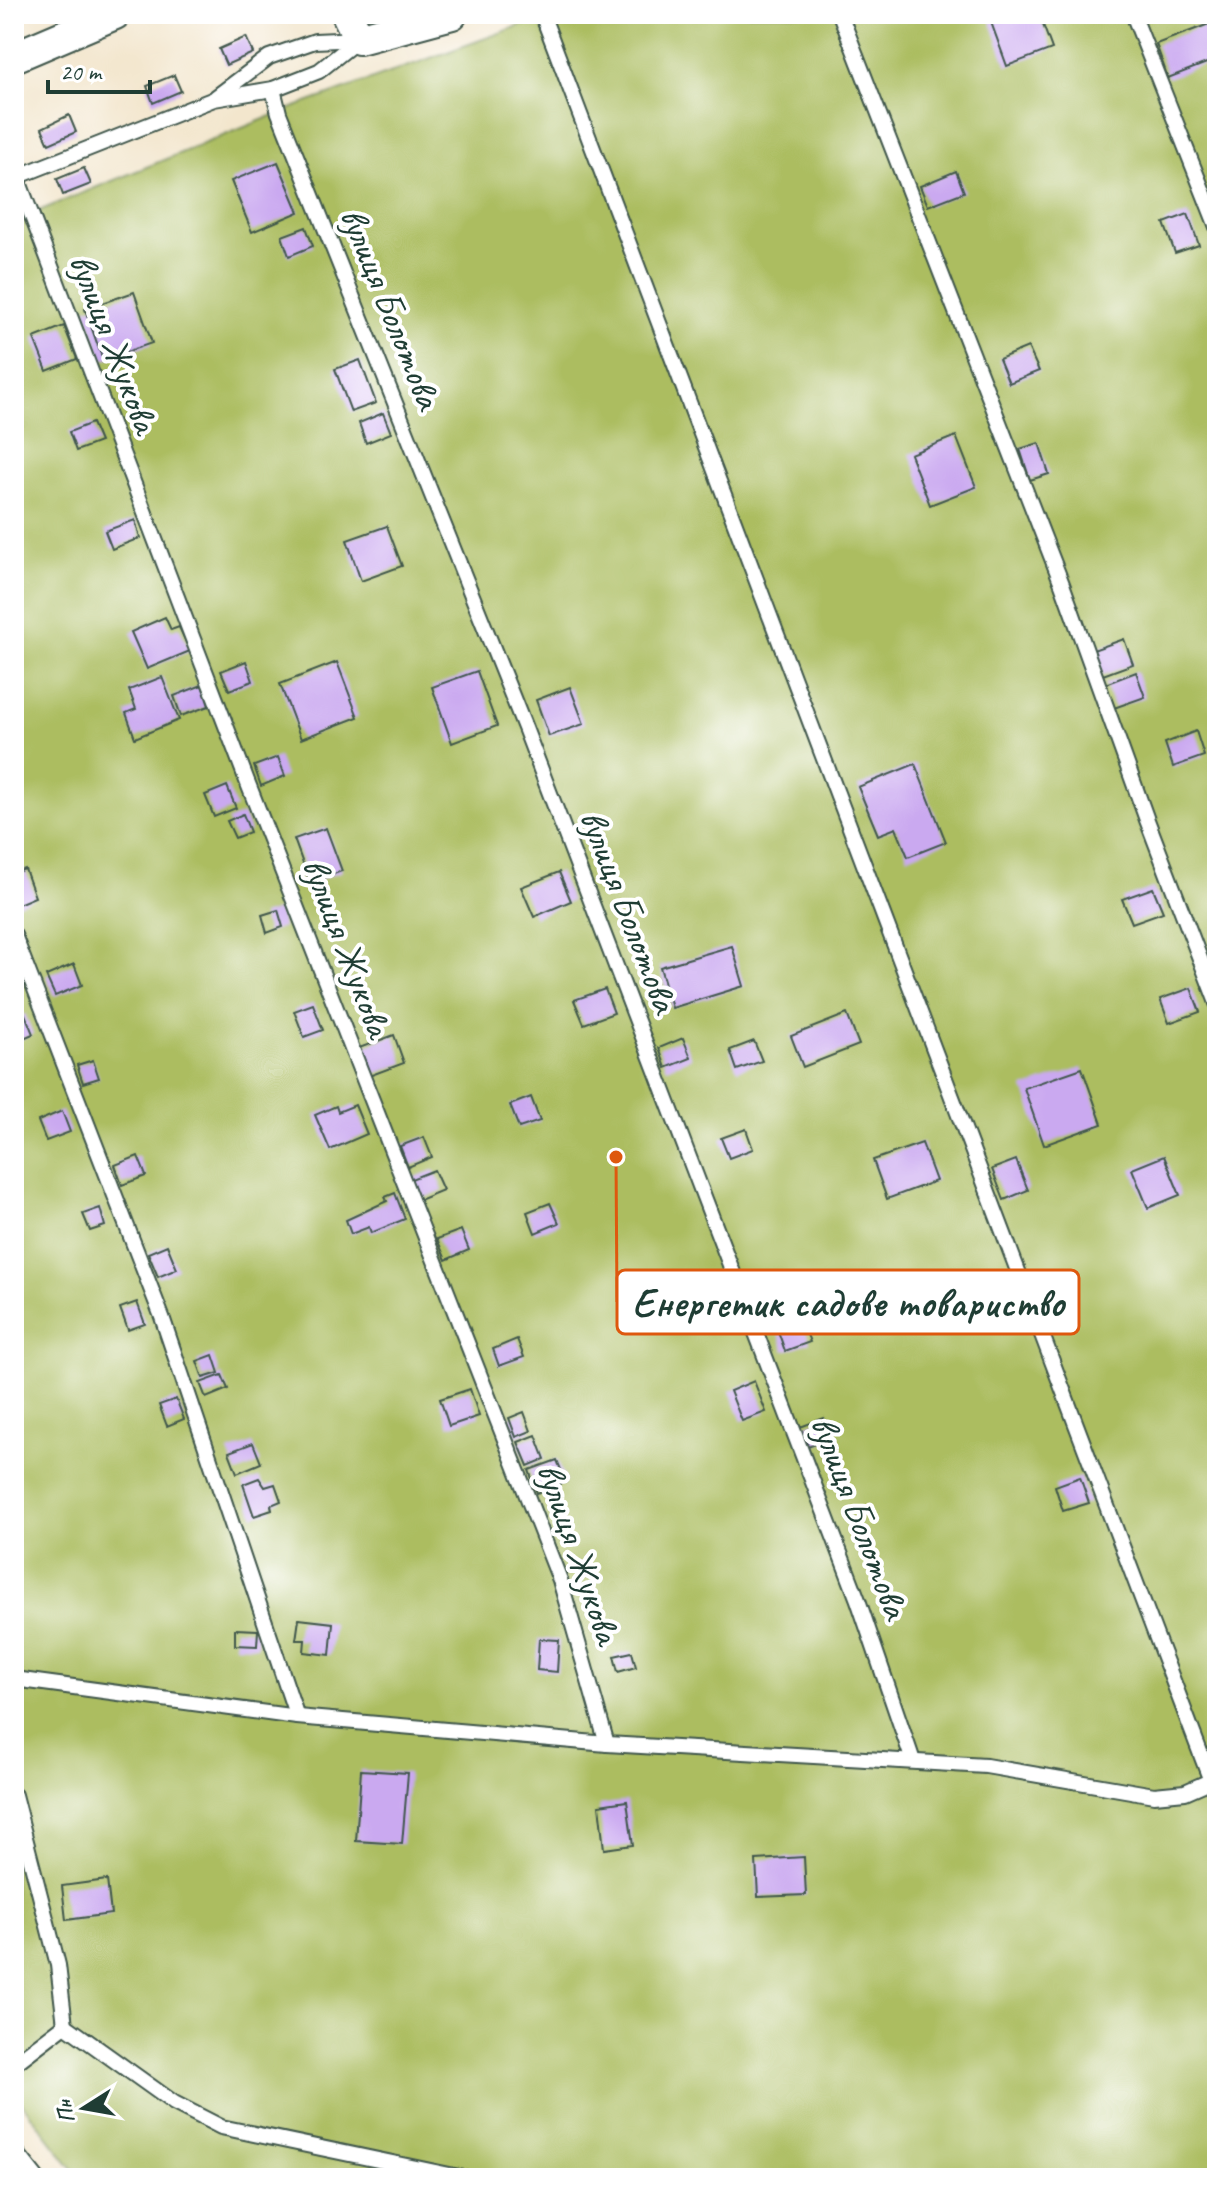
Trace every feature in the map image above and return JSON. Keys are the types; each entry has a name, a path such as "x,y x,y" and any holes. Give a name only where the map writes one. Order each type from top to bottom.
{"street":[{"path":"14,57 115,14"},
{"path":"353,26 452,14"}],"lane":[{"path":"14,1679 297,1717 607,1744 986,1766 1154,1795 1185,1792 1214,1779 542,14"},
{"path":"840,14 1062,584 1217,1003"},
{"path":"1133,14 1217,227"},
{"path":"15,177 214,99 273,89 319,71 353,26"},
{"path":"214,99 269,57 353,26"},
{"name":"вулиця Болотова","path":"273,89 279,113 525,728 858,1600 913,1761"},
{"name":"вулиця Жукова","path":"15,177 247,781 560,1580 607,1744"},
{"path":"14,935 162,1317 297,1717"},
{"path":"14,1795 58,1965 65,2025 174,2103 221,2127 464,2178"},
{"path":"14,2064 65,2025"},
{"path":"14,2149 37,2178"}],"green space":[{"path":"552,14 1217,14 1217,2178 80,2178 14,2093 14,221 279,113"}],"building":[{"path":"988,14 1039,14 1052,49 1007,66"},
{"path":"1217,21 1217,59 1168,78 1156,44"},
{"path":"246,37 253,53 226,65 219,49"},
{"path":"174,75 181,91 153,103 147,86"},
{"path":"69,115 76,132 49,144 42,128"},
{"path":"278,162 299,212 252,232 231,181"},
{"path":"84,168 91,184 63,195 57,179"},
{"path":"956,171 964,192 928,206 920,186"},
{"path":"1188,214 1199,245 1175,253 1164,223"},
{"path":"306,227 313,246 289,256 282,236"},
{"path":"134,292 152,343 103,360 85,309"},
{"path":"64,326 77,359 47,371 34,338"},
{"path":"1028,347 1039,371 1009,383 999,359"},
{"path":"360,360 376,403 351,412 335,369"},
{"path":"383,413 391,433 366,443 359,423"},
{"path":"92,423 100,442 76,451 69,432"},
{"path":"956,436 976,487 930,505 910,454"},
{"path":"1039,443 1049,474 1030,480 1020,449"},
{"path":"135,520 140,538 112,549 105,531"},
{"path":"387,526 402,566 361,581 347,540"},
{"path":"165,617 171,630 179,627 190,651 147,669 131,632"},
{"path":"1124,639 1133,664 1103,675 1093,650"},
{"path":"246,661 253,681 229,690 221,671"},
{"path":"337,662 358,717 301,739 280,684"},
{"path":"477,671 497,726 452,743 432,687"},
{"path":"1136,672 1145,697 1114,708 1105,684"},
{"path":"162,677 179,720 135,738 126,713 136,709 129,690"},
{"path":"202,685 209,706 181,716 174,696"},
{"path":"570,687 584,724 549,736 536,700"},
{"path":"1196,731 1204,756 1173,767 1165,743"},
{"path":"278,757 285,776 261,786 254,766"},
{"path":"915,764 946,842 908,857 896,828 878,835 858,787"},
{"path":"227,786 236,808 214,817 205,795"},
{"path":"243,814 250,832 235,838 227,821"},
{"path":"326,828 342,871 310,883 294,839"},
{"path":"25,869 35,897 16,905 14,873"},
{"path":"559,872 571,901 534,917 521,887"},
{"path":"1153,888 1163,912 1132,923 1122,899"},
{"path":"278,910 283,927 267,933 262,915"},
{"path":"732,946 744,986 672,1008 660,967"},
{"path":"74,964 82,985 55,996 46,976"},
{"path":"1191,988 1200,1012 1169,1023 1160,999"},
{"path":"605,989 614,1013 584,1024 574,1000"},
{"path":"313,1004 323,1030 304,1037 294,1011"},
{"path":"25,1014 33,1034 14,1042 14,1018"},
{"path":"847,1014 859,1045 803,1067 791,1036"},
{"path":"394,1035 404,1063 369,1076 359,1048"},
{"path":"683,1038 691,1058 666,1068 659,1048"},
{"path":"754,1041 762,1061 737,1070 730,1050"},
{"path":"93,1060 99,1078 83,1083 77,1065"},
{"path":"1082,1068 1102,1124 1044,1145 1024,1088"},
{"path":"531,1097 540,1121 519,1128 510,1105"},
{"path":"355,1105 367,1134 330,1150 315,1115 336,1106 338,1112"},
{"path":"62,1111 70,1132 46,1141 38,1121"},
{"path":"746,1129 753,1149 729,1158 721,1138"},
{"path":"424,1137 432,1157 408,1167 400,1146"},
{"path":"922,1143 936,1181 887,1199 873,1160"},
{"path":"138,1156 146,1176 122,1185 115,1165"},
{"path":"1164,1156 1180,1195 1148,1208 1132,1169"},
{"path":"1016,1160 1028,1190 1004,1200 992,1169"},
{"path":"434,1170 443,1190 419,1200 411,1179"},
{"path":"395,1193 405,1219 371,1233 369,1227 351,1234 346,1220 387,1201 385,1197"},
{"path":"550,1203 559,1223 535,1233 527,1212"},
{"path":"100,1208 105,1226 90,1231 83,1214"},
{"path":"461,1230 469,1250 446,1260 437,1239"},
{"path":"167,1245 177,1269 158,1277 148,1253"},
{"path":"137,1302 145,1324 128,1330 120,1308"},
{"path":"802,1322 810,1342 785,1351 778,1331"},
{"path":"517,1339 524,1357 499,1366 493,1349"},
{"path":"213,1355 219,1373 203,1378 197,1361"},
{"path":"222,1375 228,1389 206,1398 200,1383"},
{"path":"754,1381 766,1412 742,1421 730,1391"},
{"path":"470,1389 479,1416 449,1426 440,1399"},
{"path":"176,1399 184,1419 167,1426 159,1405"},
{"path":"524,1412 531,1431 516,1437 509,1418"},
{"path":"824,1418 831,1438 808,1447 800,1427"},
{"path":"536,1435 545,1459 528,1466 518,1442"},
{"path":"253,1443 261,1463 237,1473 229,1452"},
{"path":"557,1460 566,1482 537,1493 529,1470"},
{"path":"1080,1477 1089,1503 1063,1511 1055,1486"},
{"path":"259,1478 265,1487 275,1484 281,1501 271,1505 272,1510 254,1516 243,1484"},
{"path":"299,1619 333,1623 330,1655 304,1652 305,1640 296,1640"},
{"path":"235,1629 258,1630 257,1646 235,1645"},
{"path":"539,1639 559,1640 557,1672 537,1670"},
{"path":"632,1652 636,1667 618,1672 614,1656"},
{"path":"361,1770 408,1773 402,1844 356,1841"},
{"path":"627,1801 633,1845 604,1849 599,1805"},
{"path":"804,1857 806,1895 758,1897 756,1860"},
{"path":"107,1880 111,1914 66,1920 62,1886"}],"place":[{"name":"Енергетик садове товариство","path":"616,1157"}]}
